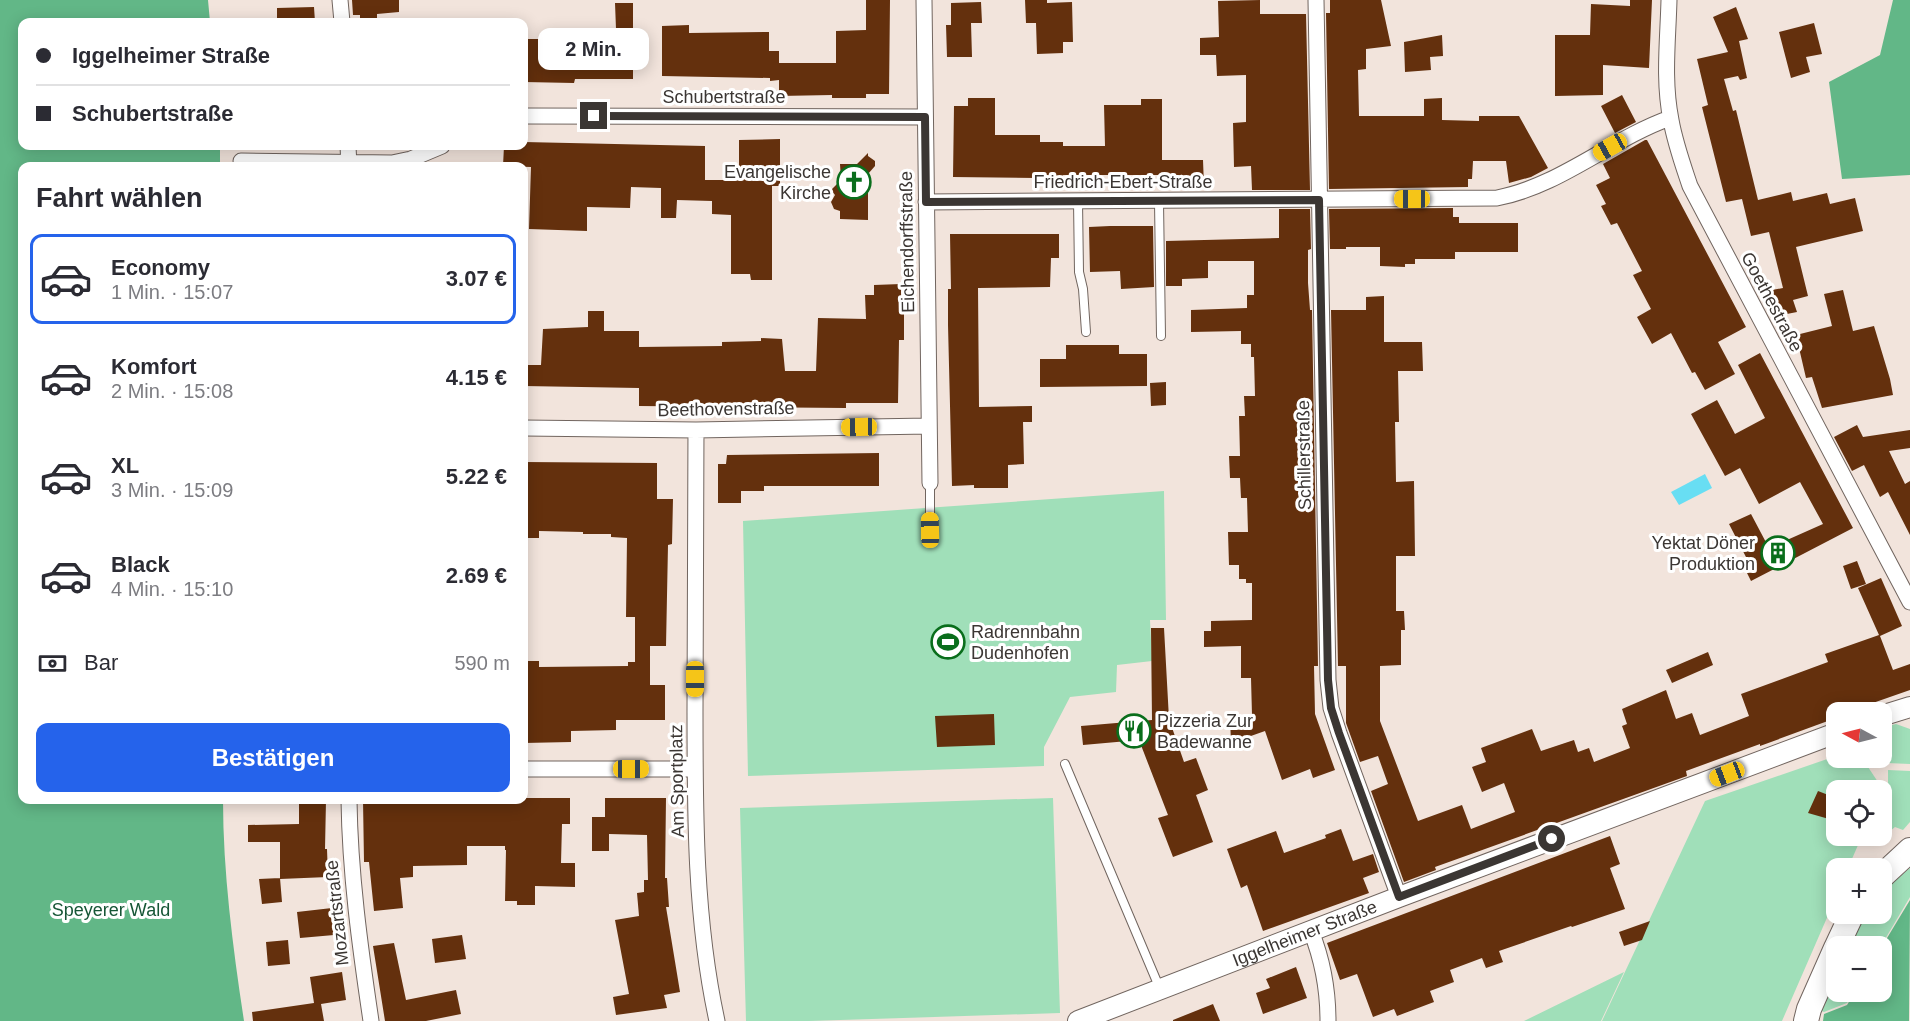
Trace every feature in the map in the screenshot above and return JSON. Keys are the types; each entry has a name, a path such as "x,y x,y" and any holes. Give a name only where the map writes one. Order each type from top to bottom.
{"main road":[{"path":"1892,867 1910,850"},
{"path":"1806,1021 1826,970"}],"street":[{"path":"340,0 342,18"},
{"name":"Eichendorffstraße","path":"924,0 930,483"},
{"name":"Schillerstraße","path":"1316,0 1328,680 1331,708 1339,733 1399,897"},
{"name":"Goethestraße","path":"1669,0 1666,68 1670,118 1690,186 1910,602"},
{"name":"Schubertstraße","path":"528,116 925,117"},
{"name":"Friedrich-Ebert-Straße","path":"926,202 1481,199 1517,194 1536,187 1648,126 1670,118"},
{"path":"397,162 432,150"},
{"path":"241,161 277,162"},
{"name":"Beethovenstraße","path":"528,428 696,430 929,426"},
{"name":"Am Sportplatz","path":"696,430 695,769 698,890 703,944 717,1021"},
{"path":"1892,713 1910,707"},
{"name":"Iggelheimer Straße","path":"1078,1021 1399,897 1826,737"},
{"path":"528,769 695,769"},
{"name":"Mozartstraße","path":"349,804 355,911 371,1021"},
{"path":"1311,931 1323,963 1327,985 1328,1021"}],"lane":[{"path":"1078,201 1079,272 1083,289 1086,332"},
{"path":"1159,202 1161,336"},
{"path":"930,483 930,530"},
{"path":"1065,764 1160,990"}],"green space":[{"name":"Speyerer Wald","path":"0,0 208,0 210,18 18,18 18,150 220,150 220,162 18,162 18,804 223,804 229,911 244,1021 0,1021"},
{"path":"1893,0 1910,0 1910,175 1842,179 1829,82 1880,55"},
{"name":"Radrennbahn Dudenhofen","path":"1164,491 1166,620 1150,620 1152,661 1117,665 1116,692 1070,697 1044,747 1044,766 748,776 743,521"},
{"path":"1896,724 1910,729 1910,764 1892,763 1892,725"},
{"path":"1826,759 1826,768 1869,768 1877,780 1826,780 1826,846 1858,846 1852,858 1826,858 1826,920 1782,1021 1602,1021 1705,801"},
{"path":"1888,770 1910,771 1910,822 1903,830 1895,827 1892,829 1892,780 1888,780"},
{"path":"1053,798 1060,1013 746,1021 740,808"},
{"path":"1910,868 1910,897 1887,936 1853,936 1859,924 1892,924 1892,883"},
{"path":"1910,900 1909,1021 1823,1021 1824,1014 1847,1005 1849,1002 1892,1002 1892,936 1888,936"},
{"path":"1624,972 1601,1021 1524,1021"},
{"path":"1826,996 1826,1002 1848,1002 1824,1012 1820,1010"}],"water":[{"path":"1705,474 1712,488 1679,505 1671,492"}],"building":[{"path":"352,0 399,0 399,12 377,14 377,18 360,18 360,15 353,15"},
{"path":"866,0 890,0 889,94 866,94 866,98 832,98 832,95 779,96 779,80 770,81 770,78 662,76 662,26 689,25 689,33 769,32 769,51 779,51 779,63 836,63 836,31 866,30"},
{"path":"1025,0 1047,0 1047,3 1072,2 1073,42 1063,42 1063,53 1037,54 1036,23 1026,23"},
{"path":"1260,0 1260,14 1306,14 1310,190 1252,190 1251,166 1234,167 1233,123 1246,122 1246,75 1217,76 1216,55 1200,55 1200,38 1219,37 1218,1"},
{"path":"1330,0 1381,0 1391,46 1366,49 1366,69 1358,70 1359,116 1424,116 1424,99 1442,98 1442,120 1479,121 1479,116 1519,116 1548,168 1531,177 1509,183 1506,161 1473,161 1472,179 1468,179 1468,187 1329,189 1326,13 1330,13"},
{"path":"1630,0 1652,0 1649,68 1603,65 1603,95 1555,96 1555,35 1590,35 1591,4 1630,6"},
{"path":"981,2 982,23 971,23 972,57 947,57 946,25 951,25 951,3"},
{"path":"615,3 633,3 633,79 575,79 574,83 528,82 528,39 571,39 571,28 616,29"},
{"path":"314,7 315,18 277,18 277,8"},
{"path":"1736,7 1748,39 1739,41 1747,78 1740,80 1738,76 1724,79 1733,111 1736,110 1758,200 1791,192 1793,201 1827,193 1830,204 1855,198 1863,231 1796,247 1808,296 1793,300 1797,312 1772,317 1761,292 1783,288 1769,232 1751,236 1742,199 1726,202 1702,107 1708,105 1697,59 1728,52 1713,17"},
{"path":"1814,23 1822,54 1806,57 1810,72 1791,78 1779,32"},
{"path":"1442,35 1443,56 1430,57 1431,70 1405,72 1404,42"},
{"path":"1622,95 1636,122 1615,133 1601,106"},
{"path":"968,98 995,98 995,135 1040,135 1040,142 1063,142 1063,146 1105,146 1104,105 1141,105 1141,99 1162,99 1162,160 1203,160 1204,186 1176,186 1175,175 1063,175 1064,183 1036,183 1036,178 953,177 954,106 968,106"},
{"path":"780,139 780,186 772,186 772,280 751,280 750,274 731,274 731,215 712,214 712,201 677,200 676,218 661,218 661,188 631,187 630,208 587,207 587,231 529,229 531,167 528,167 528,162 503,162 504,150 528,150 528,142 705,146 705,180 739,180 739,140"},
{"path":"1645,140 1746,327 1718,342 1735,374 1705,390 1695,372 1692,373 1671,333 1652,344 1637,317 1651,309 1633,275 1642,271 1617,223 1611,225 1601,206 1606,204 1596,185 1610,178 1603,164"},
{"name":"Evangelische Kirche","path":"868,153 868,156 875,161 875,166 868,174 868,220 840,219 840,211 834,209 831,202 835,195 831,190 841,180 840,164 857,164"},
{"path":"1453,208 1453,217 1459,217 1459,223 1518,223 1518,252 1455,252 1455,259 1415,259 1415,264 1405,264 1405,267 1380,266 1380,247 1330,249 1329,209"},
{"path":"1279,209 1310,209 1311,249 1308,250 1308,283 1310,310 1312,310 1318,666 1314,666 1315,714 1335,770 1313,778 1310,769 1282,780 1265,731 1231,743 1230,717 1252,715 1251,678 1241,678 1241,646 1204,647 1204,631 1211,631 1211,621 1252,620 1252,583 1246,583 1246,579 1239,579 1239,565 1229,565 1228,532 1248,532 1247,498 1241,498 1240,478 1230,478 1229,456 1240,456 1239,416 1245,416 1244,396 1255,396 1254,357 1251,357 1251,344 1241,344 1241,331 1191,332 1191,310 1247,308 1247,295 1254,295 1254,261 1208,261 1208,278 1182,279 1182,286 1166,286 1166,241 1279,238"},
{"path":"1153,226 1154,287 1121,289 1120,271 1090,272 1089,227"},
{"path":"950,234 1059,234 1059,258 1051,258 1050,287 978,288 979,407 1032,406 1032,422 1023,422 1024,464 1008,465 1008,488 952,486 948,325 948,289 951,289"},
{"path":"901,284 901,306 904,306 904,340 899,340 898,403 846,403 846,408 639,406 639,388 528,386 528,365 541,365 543,329 588,327 588,311 604,311 604,331 639,331 639,347 722,346 722,342 761,341 761,338 782,339 785,371 816,371 818,318 866,319 865,295 874,295 874,285"},
{"path":"1843,290 1853,331 1874,326 1893,395 1822,408 1812,377 1806,378 1796,335 1832,326 1824,294"},
{"path":"1384,296 1384,342 1422,342 1423,371 1398,371 1399,422 1395,422 1396,482 1414,481 1415,556 1396,556 1396,611 1404,611 1405,630 1401,630 1401,665 1380,666 1380,721 1418,821 1462,805 1471,829 1515,812 1504,783 1482,792 1472,767 1486,762 1481,748 1532,729 1541,751 1574,740 1578,752 1589,748 1594,762 1630,748 1622,726 1627,724 1622,709 1666,690 1676,719 1692,713 1700,735 1749,716 1741,694 1828,662 1825,654 1879,635 1858,588 1881,578 1902,626 1880,636 1893,670 1910,664 1910,690 1876,702 1826,702 1826,722 1686,771 1687,776 1435,867 1436,870 1404,882 1371,791 1388,784 1378,756 1360,762 1346,723 1346,666 1338,666 1331,310 1366,310 1366,297"},
{"path":"1066,345 1119,345 1119,354 1147,354 1147,386 1040,387 1040,359 1066,359"},
{"path":"1760,353 1853,528 1751,581 1741,561 1747,559 1729,524 1751,514 1769,548 1823,524 1800,482 1759,504 1740,468 1725,476 1691,414 1717,400 1735,434 1765,418 1738,365"},
{"path":"1166,382 1166,405 1151,406 1150,383"},
{"path":"1857,425 1863,437 1910,430 1910,448 1889,451 1905,484 1910,481 1910,535 1888,492 1880,497 1864,465 1852,471 1834,437"},
{"path":"879,453 879,486 764,486 764,491 741,491 741,503 718,503 718,464 726,464 727,455"},
{"path":"528,462 657,463 657,499 673,499 672,544 668,545 666,646 650,646 650,685 665,685 665,720 616,720 616,730 571,731 571,742 528,743 528,661 539,661 539,667 628,666 628,662 635,662 635,617 626,617 627,538 611,537 611,534 539,531 539,538 528,538"},
{"path":"1857,561 1866,584 1851,589 1843,566"},
{"path":"1151,628 1164,628 1169,719 1184,762 1196,758 1208,790 1196,795 1213,842 1173,857 1158,818 1168,815 1139,740 1083,745 1081,726 1152,720"},
{"path":"1708,652 1713,665 1672,683 1666,670"},
{"path":"994,714 995,745 937,747 935,716"},
{"path":"1818,791 1826,794 1826,818 1808,813"},
{"path":"528,798 570,798 570,824 562,824 561,863 575,863 575,887 535,886 535,905 517,905 517,901 505,901 505,846 467,846 467,865 413,866 413,877 400,878 403,908 374,911 369,862 364,862 363,804 528,804"},
{"path":"605,798 666,798 665,878 667,878 669,907 666,907 680,992 664,995 667,1008 616,1015 613,997 629,994 615,920 639,916 637,893 644,892 644,880 648,880 647,835 609,834 609,851 592,851 592,817 605,817"},
{"path":"299,804 326,804 325,849 327,849 328,877 280,879 280,842 248,842 248,825 299,824"},
{"path":"1341,829 1353,861 1373,854 1379,872 1363,878 1369,893 1263,931 1247,885 1241,888 1227,849 1276,831 1284,853 1326,838 1325,835"},
{"path":"1610,836 1620,864 1610,868 1625,909 1499,951 1503,962 1486,968 1482,958 1450,970 1454,982 1430,991 1434,1002 1397,1016 1394,1009 1373,1017 1357,974 1340,980 1327,943"},
{"path":"280,878 282,902 262,904 259,879"},
{"path":"332,908 334,935 300,938 297,912"},
{"path":"1650,921 1642,940 1624,946 1619,932"},
{"path":"462,935 466,959 435,963 432,939"},
{"path":"288,940 290,964 268,966 266,942"},
{"path":"394,943 406,1000 456,990 461,1014 426,1021 385,1021 373,946"},
{"path":"1296,967 1307,998 1263,1014 1256,993 1270,988 1266,979"},
{"path":"342,972 346,1000 321,1004 324,1021 253,1021 252,1012 314,1003 310,977"},
{"path":"1213,1004 1220,1021 1173,1021 1173,1020"}],"place":[{"name":"Evangelische Kirche","path":"854,182"},
{"name":"Yektat Döner Produktion","path":"1778,553"},
{"name":"Radrennbahn Dudenhofen","path":"948,642"},
{"name":"Pizzeria Zur Badewanne","path":"1134,731"}],"route":[{"path":"594,116 925,117 926,202 1319,200 1328,680 1331,708 1339,733 1399,897 1552,839"}]}
